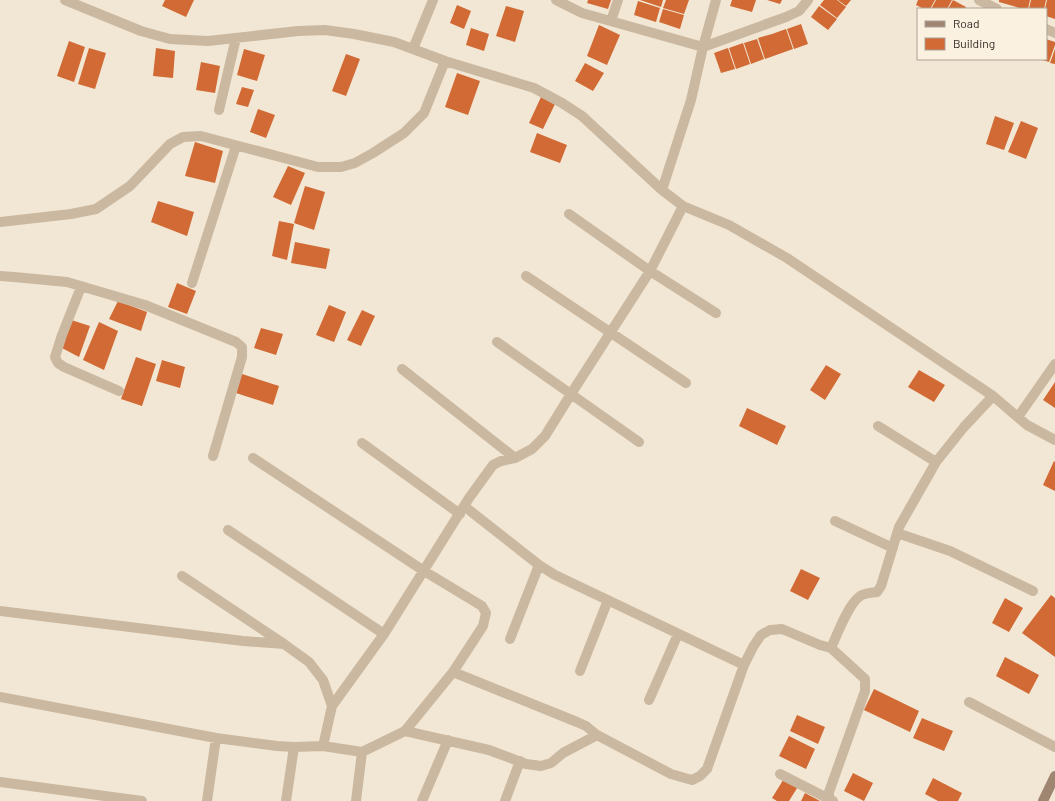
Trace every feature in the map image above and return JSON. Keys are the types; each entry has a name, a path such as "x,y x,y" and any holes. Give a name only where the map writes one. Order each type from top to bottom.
{"main road":[{"path":"1043,801 1055,776"}],"street":[{"path":"65,0 86,4 141,31 170,39 208,41 298,31 324,30 354,34 394,42 445,61 534,88 582,116 662,190 683,206 729,225 787,258 993,396 1027,425 1055,440"},
{"path":"413,49 433,0"},
{"path":"556,0 582,13 703,47 786,17 799,11 808,0"},
{"path":"611,21 618,0"},
{"path":"662,190 691,100 703,47 716,0"},
{"path":"979,0 995,8"},
{"path":"219,110 236,38"},
{"path":"0,222 71,214 96,209 130,186 170,144 183,137 200,136 318,167 341,167 354,163 373,153 404,133 424,113 445,61"},
{"path":"192,283 236,146"},
{"path":"323,746 332,706 384,634 462,510 493,465 501,461 515,458 532,449 545,436 650,271 683,206"},
{"path":"569,214 650,271 716,313"},
{"path":"0,276 67,282 145,305 236,342 242,347 242,357 213,456"},
{"path":"526,276 686,383"},
{"path":"81,287 55,357 58,363 64,367 120,391"},
{"path":"496,342 639,442"},
{"path":"1018,417 1055,364"},
{"path":"402,369 515,458"},
{"path":"832,648 845,617 858,597 877,592 882,586 899,527 936,462 964,427 993,396"},
{"path":"878,426 936,462"},
{"path":"362,443 555,575 744,665"},
{"path":"0,697 216,738 277,746 323,746 362,752 405,731 453,672 483,626 486,613 482,606 424,571 253,458"},
{"path":"835,521 893,548"},
{"path":"228,530 384,634"},
{"path":"897,533 950,551 1033,591"},
{"path":"510,639 539,565"},
{"path":"182,576 309,662 323,680 332,706"},
{"path":"580,671 608,600"},
{"path":"0,611 244,641 284,644"},
{"path":"453,672 586,726 597,735 671,774 692,780 705,773 707,769 744,665 753,647 761,636 770,630 782,629 820,645 832,648 866,679 865,691 829,792 830,800"},
{"path":"649,700 678,634"},
{"path":"970,702 1055,747"},
{"path":"405,731 489,750 526,764 537,766 551,763 563,753 597,735"},
{"path":"207,801 216,738"},
{"path":"422,801 448,740"},
{"path":"286,801 294,747"},
{"path":"356,801 362,752"},
{"path":"505,801 520,761"},
{"path":"780,774 830,800"},
{"path":"0,782 142,801"}],"building":[{"path":"165,0 194,0 186,17 162,6"},
{"path":"588,0 611,0 608,9 587,3"},
{"path":"640,0 663,0 661,7"},
{"path":"666,0 689,0 684,14 663,8"},
{"path":"732,0 756,0 752,12 730,6"},
{"path":"767,0 782,0 780,4"},
{"path":"824,0 837,0 846,7 837,18 820,5"},
{"path":"838,0 851,0 846,6"},
{"path":"918,0 935,0 931,8 922,8 916,5"},
{"path":"936,0 952,0 948,8 932,8"},
{"path":"953,0 966,7 966,8 949,8"},
{"path":"999,0 1015,0 1013,6 999,2"},
{"path":"1015,0 1030,0 1028,8 1013,6"},
{"path":"1031,0 1046,0 1044,8 1029,8"},
{"path":"1047,0 1055,0 1055,19 1047,16 1047,8 1045,8"},
{"path":"638,1 660,8 656,22 634,15"},
{"path":"457,5 471,11 464,29 450,23"},
{"path":"506,6 524,11 515,42 496,36"},
{"path":"819,6 837,19 828,30 811,17"},
{"path":"663,9 684,15 680,29 659,22"},
{"path":"801,24 808,44 794,49 787,29"},
{"path":"599,25 620,35 607,65 587,56"},
{"path":"471,28 489,34 484,51 466,45"},
{"path":"786,29 793,49 779,54 772,34"},
{"path":"772,34 779,54 765,59 758,38"},
{"path":"757,39 764,59 751,64 744,43"},
{"path":"1047,39 1055,42 1049,62 1042,60 1047,60"},
{"path":"69,41 85,47 74,82 57,76"},
{"path":"743,43 750,64 736,69 729,48"},
{"path":"89,48 106,53 95,89 78,84"},
{"path":"156,48 175,51 173,78 153,76"},
{"path":"728,48 735,69 721,73 714,53"},
{"path":"244,49 265,55 257,81 237,75"},
{"path":"1055,49 1055,64 1050,63"},
{"path":"346,54 360,59 346,96 332,91"},
{"path":"201,62 220,66 215,93 196,90"},
{"path":"585,63 604,73 593,91 575,81"},
{"path":"457,73 480,81 468,115 445,107"},
{"path":"242,87 254,90 248,107 236,104"},
{"path":"541,97 555,104 543,129 529,123"},
{"path":"258,109 275,115 266,138 250,132"},
{"path":"995,116 1014,123 1004,150 986,144"},
{"path":"1021,121 1038,128 1026,159 1008,152"},
{"path":"537,133 567,145 560,163 530,152"},
{"path":"195,142 223,151 215,183 185,176"},
{"path":"288,166 305,173 291,205 273,197"},
{"path":"305,186 325,192 314,230 294,223"},
{"path":"158,201 194,212 187,236 151,222"},
{"path":"279,221 294,224 287,260 272,256"},
{"path":"295,242 330,249 326,269 291,263"},
{"path":"177,283 196,291 187,314 168,307"},
{"path":"118,301 147,312 141,331 109,319"},
{"path":"329,305 346,312 334,342 316,335"},
{"path":"362,310 375,316 361,346 347,340"},
{"path":"68,319 90,326 79,357 60,347"},
{"path":"99,322 118,331 104,370 83,360"},
{"path":"261,328 283,334 276,355 254,348"},
{"path":"136,357 156,364 142,406 121,399"},
{"path":"162,360 185,367 180,388 156,381"},
{"path":"826,365 841,374 825,400 810,390"},
{"path":"919,370 945,385 934,402 908,387"},
{"path":"242,374 279,386 273,405 236,393"},
{"path":"1055,382 1055,408 1043,400"},
{"path":"747,408 786,426 777,445 739,426"},
{"path":"1054,461 1055,462 1055,491 1043,485"},
{"path":"801,569 820,578 808,600 790,591"},
{"path":"1051,595 1055,598 1055,657 1022,633"},
{"path":"1005,598 1023,608 1009,632 992,623"},
{"path":"1005,657 1039,675 1029,694 996,676"},
{"path":"874,689 919,711 910,732 864,710"},
{"path":"797,715 825,727 818,744 790,731"},
{"path":"922,718 953,731 944,751 913,738"},
{"path":"789,736 815,749 806,769 779,756"},
{"path":"853,773 873,783 864,801 844,791"},
{"path":"785,777 799,785 789,801 777,801 772,798"},
{"path":"933,778 962,793 958,801 938,801 925,794"},
{"path":"805,793 820,801 801,801"}]}
